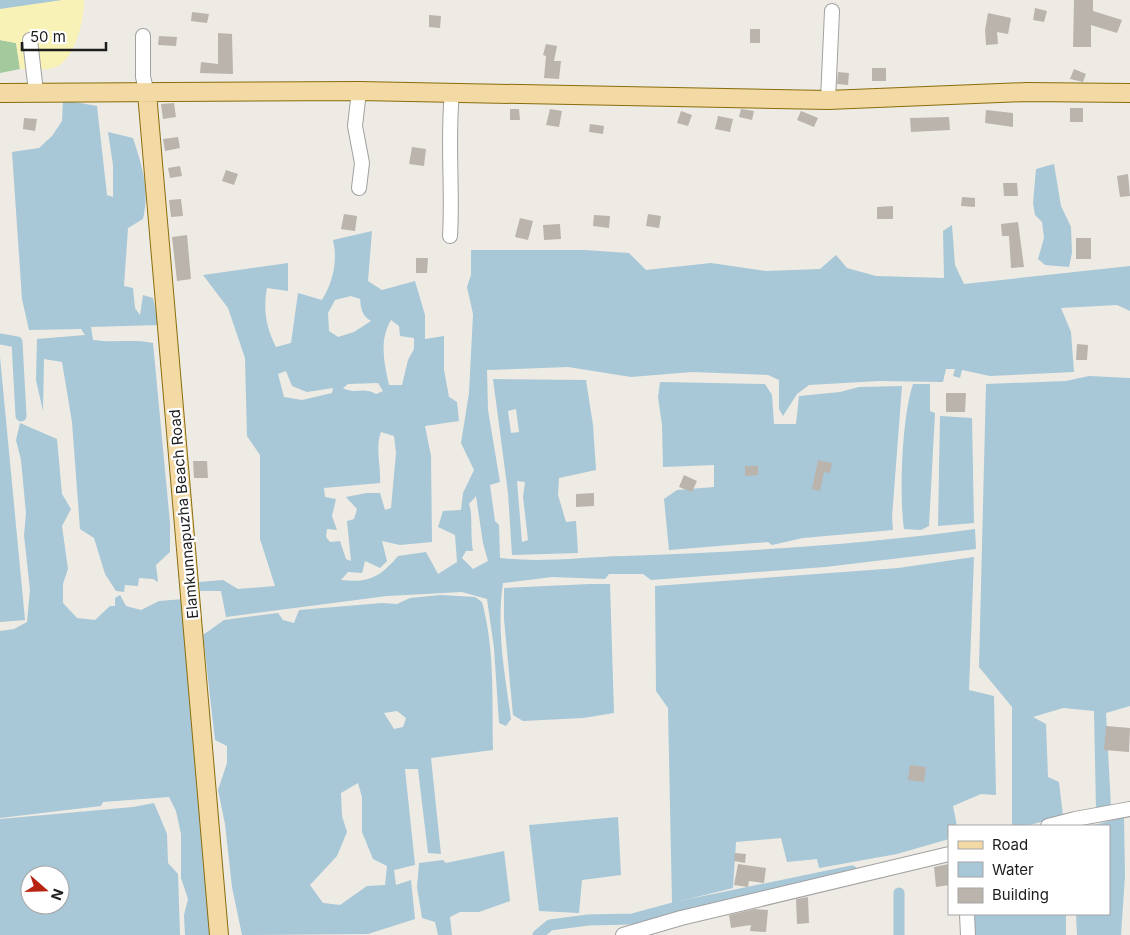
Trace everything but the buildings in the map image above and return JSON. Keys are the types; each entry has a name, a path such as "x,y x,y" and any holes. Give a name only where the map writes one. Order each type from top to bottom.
{"main road":[{"path":"0,93 147,94 358,91 828,100 1027,92 1130,93"},
{"name":"Elamkunnapuzha Beach Road","path":"147,94 219,935"}],"street":[{"path":"828,100 832,11"},
{"path":"144,36 143,77 147,94"},
{"path":"30,40 36,92"},
{"path":"358,91 355,126 362,163 359,188"},
{"path":"450,236 451,180 449,141 452,93"},
{"path":"1052,825 1130,809"},
{"path":"623,935 681,918 948,854"},
{"path":"967,915 968,935"}],"green space":[{"path":"0,40 16,43 20,69 0,73"}],"sand":[{"path":"0,0 84,0 83,17 78,38 69,56 63,63 48,69 20,69 16,43 0,40"}],"water":[{"path":"0,0 62,0 0,9"},
{"path":"63,100 97,106 107,195 113,197 113,165 108,132 133,138 144,178 146,198 143,219 128,228 124,286 133,288 135,308 140,315 143,295 153,298 159,325 91,327 93,340 153,343 170,523 170,552 156,565 158,582 153,579 139,578 138,586 125,585 124,592 116,591 105,574 94,538 80,529 72,422 62,362 44,359 43,411 36,380 37,339 85,335 81,329 29,330 22,299 12,152 39,148 52,136 62,121"},
{"path":"1054,164 1061,206 1071,227 1072,253 1069,267 1045,265 1038,259 1044,238 1042,222 1035,215 1033,203 1036,169"},
{"path":"952,225 955,265 964,284 1130,266 1130,311 1117,305 1061,308 1071,332 1074,372 990,376 962,370 960,378 953,376 955,369 946,369 943,382 879,381 809,385 797,394 783,416 779,409 779,380 768,375 692,372 631,377 568,367 487,370 488,410 500,482 490,485 495,521 499,525 500,558 546,560 756,550 844,544 975,529 976,549 825,567 651,580 643,574 609,574 605,579 552,577 503,583 500,617 501,634 511,719 506,726 499,723 494,648 487,599 462,592 387,596 226,617 221,591 200,591 199,582 223,580 238,589 275,586 260,539 260,455 247,436 245,358 228,308 203,275 288,263 288,291 267,288 266,319 276,347 291,343 298,293 322,300 326,293 334,271 333,240 372,231 368,281 382,290 415,281 425,315 425,339 444,336 444,370 449,397 457,402 459,421 425,426 431,456 432,542 400,545 382,541 387,561 380,568 365,561 362,573 348,572 341,580 351,581 367,579 380,574 398,556 426,552 438,574 457,562 455,535 438,527 443,511 461,510 463,493 474,470 461,443 469,393 473,314 467,287 471,275 471,250 585,250 629,253 646,270 711,263 766,271 820,269 836,255 847,268 876,276 944,278 943,231","holes":["351,296 360,299 363,312 371,321 354,332 338,337 329,331 328,313 335,300","391,320 399,326 400,336 414,338 414,349 408,360 402,385 389,385 384,360 385,336","286,371 292,386 307,392 333,388 332,393 302,400 284,397 278,374","378,383 383,391 376,394 367,391 351,391 343,388 348,384","381,432 394,436 396,453 391,508 385,510 380,493 367,493 346,497 357,509 354,519 347,521 351,561 346,559 340,541 330,542 326,537 327,529 337,530 332,516 336,499 325,497 324,488 380,483 378,451","476,496 483,543 488,561 473,569 462,558 466,551 473,551 469,504"]},
{"path":"0,357 25,620 0,622"},
{"path":"1089,376 1130,378 1130,706 1106,713 1111,807 1096,809 1094,711 1063,708 1033,717 1046,724 1048,777 1059,782 1063,816 1030,825 1012,825 1012,707 979,667 986,384 1066,381"},
{"path":"493,379 586,380 593,425 596,470 559,478 558,495 566,522 576,521 578,553 512,555 508,493","holes":["516,409 519,432 511,433 508,411","517,481 525,482 523,497 528,540 522,542"]},
{"path":"660,382 765,384 772,395 774,424 796,424 799,396 840,392 859,387 902,386 892,517 893,530 803,538 772,545 768,542 669,550 664,499 677,490 714,487 714,465 663,467 662,425 658,397"},
{"path":"913,384 930,384 930,411 935,413 929,526 921,530 904,529 902,514 902,456 906,416"},
{"path":"940,416 972,418 974,523 938,526"},
{"path":"20,423 57,439 62,494 71,509 62,526 68,569 63,584 63,603 77,618 95,620 110,606 115,606 115,598 120,595 126,606 141,610 159,601 184,599 211,935 185,935 184,915 188,899 181,878 181,834 176,811 169,797 103,802 101,806 0,818 0,631 14,629 27,622 30,590 24,535 26,513 21,460 16,440"},
{"path":"974,557 969,690 994,696 996,795 981,794 953,806 957,825 948,825 948,839 897,854 819,868 817,859 787,862 781,838 736,842 733,888 672,903 668,708 656,691 655,586 898,568"},
{"path":"610,584 614,713 583,718 523,721 513,715 504,619 504,588"},
{"path":"441,595 475,597 482,602 489,638 493,694 493,750 431,758 441,854 428,853 418,769 405,769 415,865 394,870 396,885 411,880 415,919 368,934 242,935 232,887 225,824 218,790 227,763 227,746 215,740 203,635 224,620 278,613 283,620 294,623 299,610 382,603 397,604 410,598","holes":["397,711 406,718 403,727 394,729 384,713","358,783 362,797 362,832 373,859 387,866 385,885 367,886 340,905 323,903 310,885 337,856 347,832 342,816 341,793"]},
{"path":"154,803 167,834 168,863 178,874 180,935 0,935 0,819 133,807"},
{"path":"618,817 621,875 582,880 579,913 539,911 529,825"},
{"path":"1124,817 1125,876 1121,935 1077,935 1076,915 1110,915 1110,825 1095,825"},
{"path":"504,851 510,901 479,912 460,912 450,917 452,935 438,935 435,922 422,918 417,887 419,863 443,860 446,863"},
{"path":"973,915 1066,915 1066,935 974,935"}],"waterway":[{"path":"0,339 17,342 21,416"},
{"path":"538,935 550,925 588,920 632,919 673,908 852,871"},
{"path":"899,893 899,935"}]}
